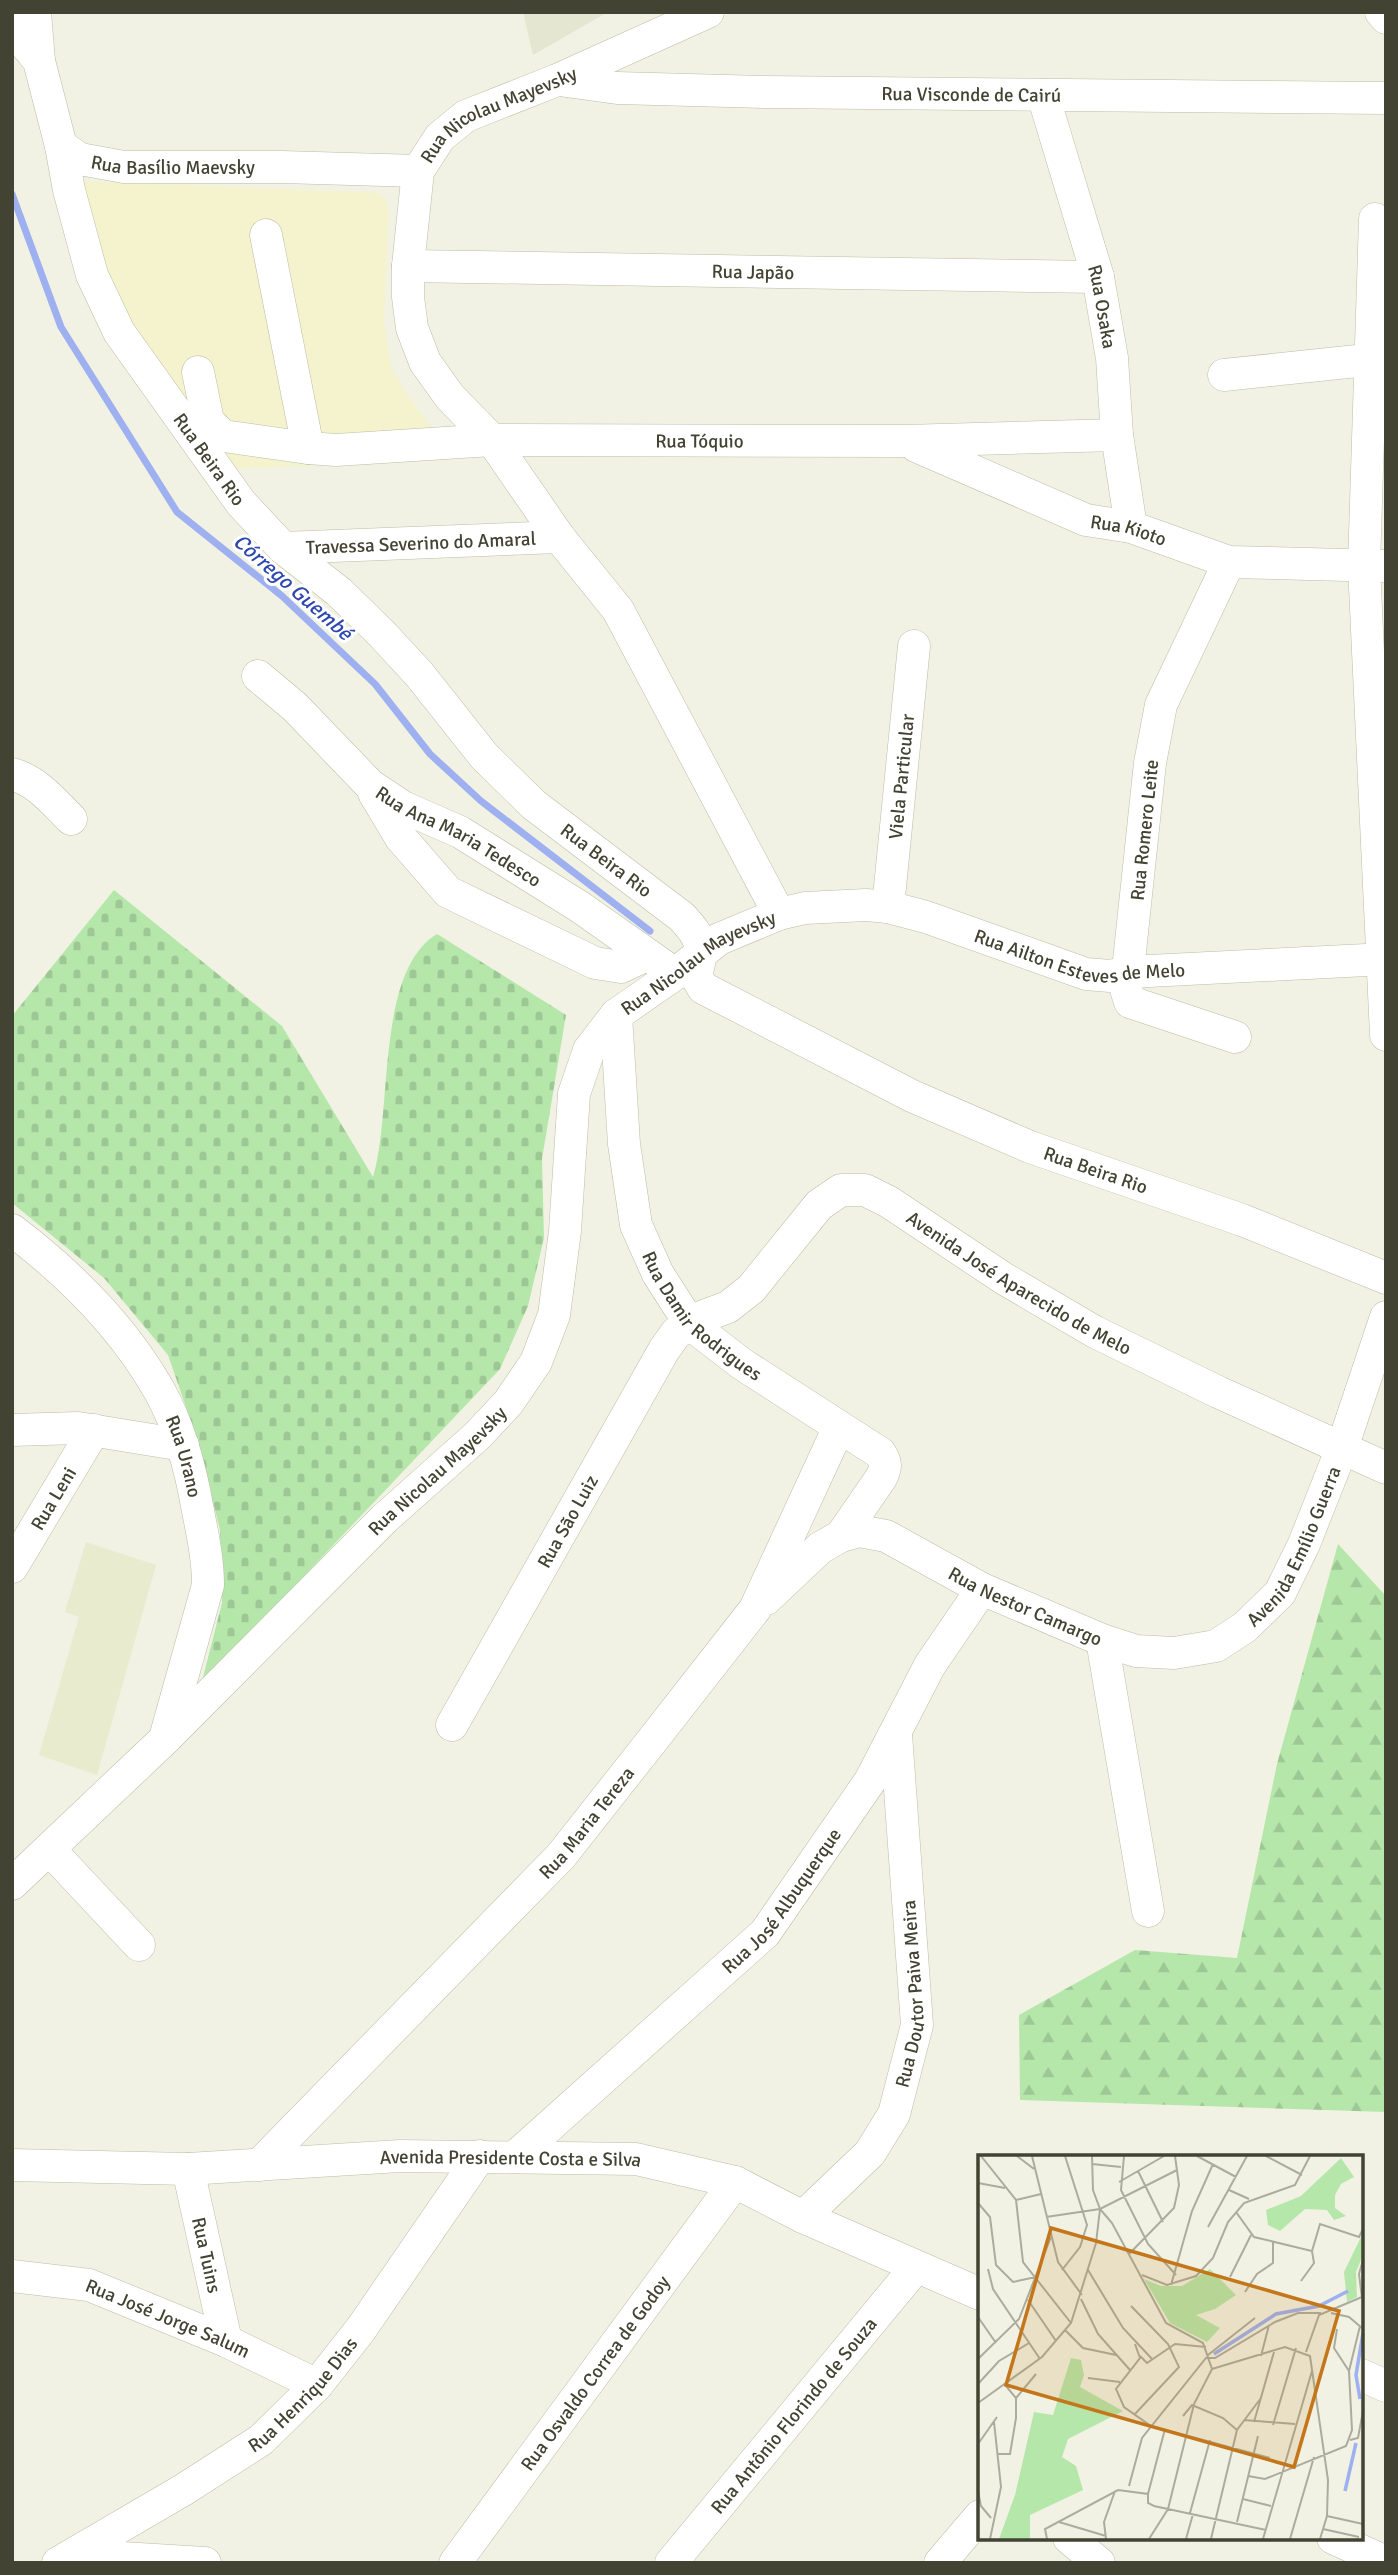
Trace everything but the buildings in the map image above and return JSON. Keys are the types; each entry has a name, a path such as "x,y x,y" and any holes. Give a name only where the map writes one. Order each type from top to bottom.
{"street":[{"path":"35,12 39,61 61,146"},
{"name":"Rua Nicolau Mayevsky","path":"26,1865 165,1739 384,1519 477,1436 508,1403 536,1362 554,1315 565,1231 574,1094 589,1050 617,1015 719,939 779,914 618,610 559,537 492,440 450,397 425,362 412,328 408,297 408,266 418,171 440,137 466,116 557,80 708,12"},
{"path":"1381,12 1386,18"},
{"path":"12,28 39,61"},
{"name":"Rua Visconde de Cairú","path":"557,80 631,88 1386,98"},
{"name":"Rua Osaka","path":"1043,95 1098,276 1112,358 1117,435 1131,527"},
{"name":"Rua Basílio Maevsky","path":"61,146 80,159 124,167 282,167 418,171"},
{"name":"Rua Beira Rio","path":"61,146 69,190 92,275 119,332 241,503 283,548 338,592 382,633 419,674 484,756 534,805 682,916 696,932 703,952 696,976 703,988 912,1096 1030,1147 1242,1220 1386,1278"},
{"path":"1375,219 1379,358 1375,566 1386,1035"},
{"path":"266,235 307,448"},
{"name":"Rua Japão","path":"408,266 1098,276"},
{"path":"1224,375 1379,358"},
{"name":"Rua Tóquio","path":"198,372 208,421 223,436 335,450 492,440 905,441 1117,435"},
{"name":"Rua Kioto","path":"905,441 1086,520 1131,527 1229,562 1375,566"},
{"name":"Travessa Severino do Amaral","path":"283,548 559,537"},
{"name":"Rua Romero Leite","path":"1229,562 1161,705 1150,763 1126,989 1130,1002 1235,1037"},
{"name":"Viela Particular","path":"888,907 914,646"},
{"name":"Rua Ana Maria Tedesco","path":"258,676 295,707 370,785 403,807 471,839 580,907 675,974"},
{"path":"12,774 41,789 71,819"},
{"path":"370,785 401,838 448,892 595,963 621,967 646,955"},
{"name":"Rua Ailton Esteves de Melo","path":"779,914 805,908 866,905 888,907 978,934 1086,974 1110,975 1384,959"},
{"name":"Rua Damir Rodrigues","path":"617,1015 624,1144 636,1225 658,1274 690,1324 742,1364 880,1453 886,1467 873,1492 841,1536"},
{"name":"Avenida José Aparecido de Melo","path":"690,1324 728,1307 751,1289 819,1205 841,1190 865,1190 889,1202 1003,1278 1095,1332 1218,1392 1386,1468"},
{"name":"Rua Urano","path":"12,1230 53,1261 93,1302 118,1333 160,1391 183,1446 193,1479 208,1562 208,1585 165,1739"},
{"name":"Avenida Emílio Guerra","path":"1102,1640 1136,1651 1174,1653 1216,1646 1245,1627 1280,1593 1304,1544 1342,1448 1386,1317"},
{"name":"Rua São Luiz","path":"452,1725 663,1350 676,1333 690,1324"},
{"name":"Rua Maria Tereza","path":"259,2165 562,1856 755,1609 839,1427"},
{"path":"12,1430 78,1428 183,1446"},
{"name":"Rua Leni","path":"12,1567 94,1430"},
{"name":"Rua Nestor Camargo","path":"841,1536 859,1531 886,1536 982,1589 1102,1640 1149,1911"},
{"path":"755,1609 820,1548 841,1536"},
{"name":"Rua José Albuquerque","path":"515,2157 765,1933 870,1781 930,1665 982,1589"},
{"name":"Rua Doutor Paiva Meira","path":"803,2217 870,2153 894,2114 917,2025 896,1734"},
{"path":"26,1865 139,1945"},
{"name":"Avenida Presidente Costa e Silva","path":"13,2165 188,2169 400,2156 636,2159 735,2182 803,2217 978,2293"},
{"name":"Rua Henrique Dias","path":"66,2559 261,2440 317,2385 361,2329 480,2156"},
{"name":"Rua Tuins","path":"188,2169 226,2341"},
{"name":"Rua Osvaldo Correa de Godoy","path":"455,2563 735,2182"},
{"name":"Rua Antônio Florindo de Souza","path":"671,2563 916,2267"},
{"name":"Rua José Jorge Salum","path":"12,2276 89,2285 226,2341 317,2385"},
{"path":"1363,2376 1386,2386"},
{"path":"940,2563 978,2518"},
{"path":"1071,2540 1099,2563"},
{"path":"1338,2540 1386,2562"},
{"path":"66,2559 205,2563"}],"shaded area":[{"path":"523,12 608,12 533,55"},
{"path":"83,181 378,193 386,200 389,210 384,321 391,367 408,396 456,459 230,469 125,325 94,252"},
{"path":"86,1542 156,1565 97,1775 39,1755 79,1617 65,1612"}],"green space":[{"path":"114,890 282,1026 373,1177 379,1150 395,1010 404,979 417,952 437,934 566,1015 542,1159 544,1238 528,1306 500,1369 201,1685 222,1603 220,1530 198,1442 168,1355 104,1278 12,1203 12,1016"},
{"path":"1338,1544 1386,1596 1386,2112 1020,2100 1019,2015 1135,1950 1237,1958 1277,1764"}],"waterway":[{"name":"Córrego Guembé","path":"12,194 61,327 177,512 282,596 375,684 430,754 481,801 650,931"}]}
